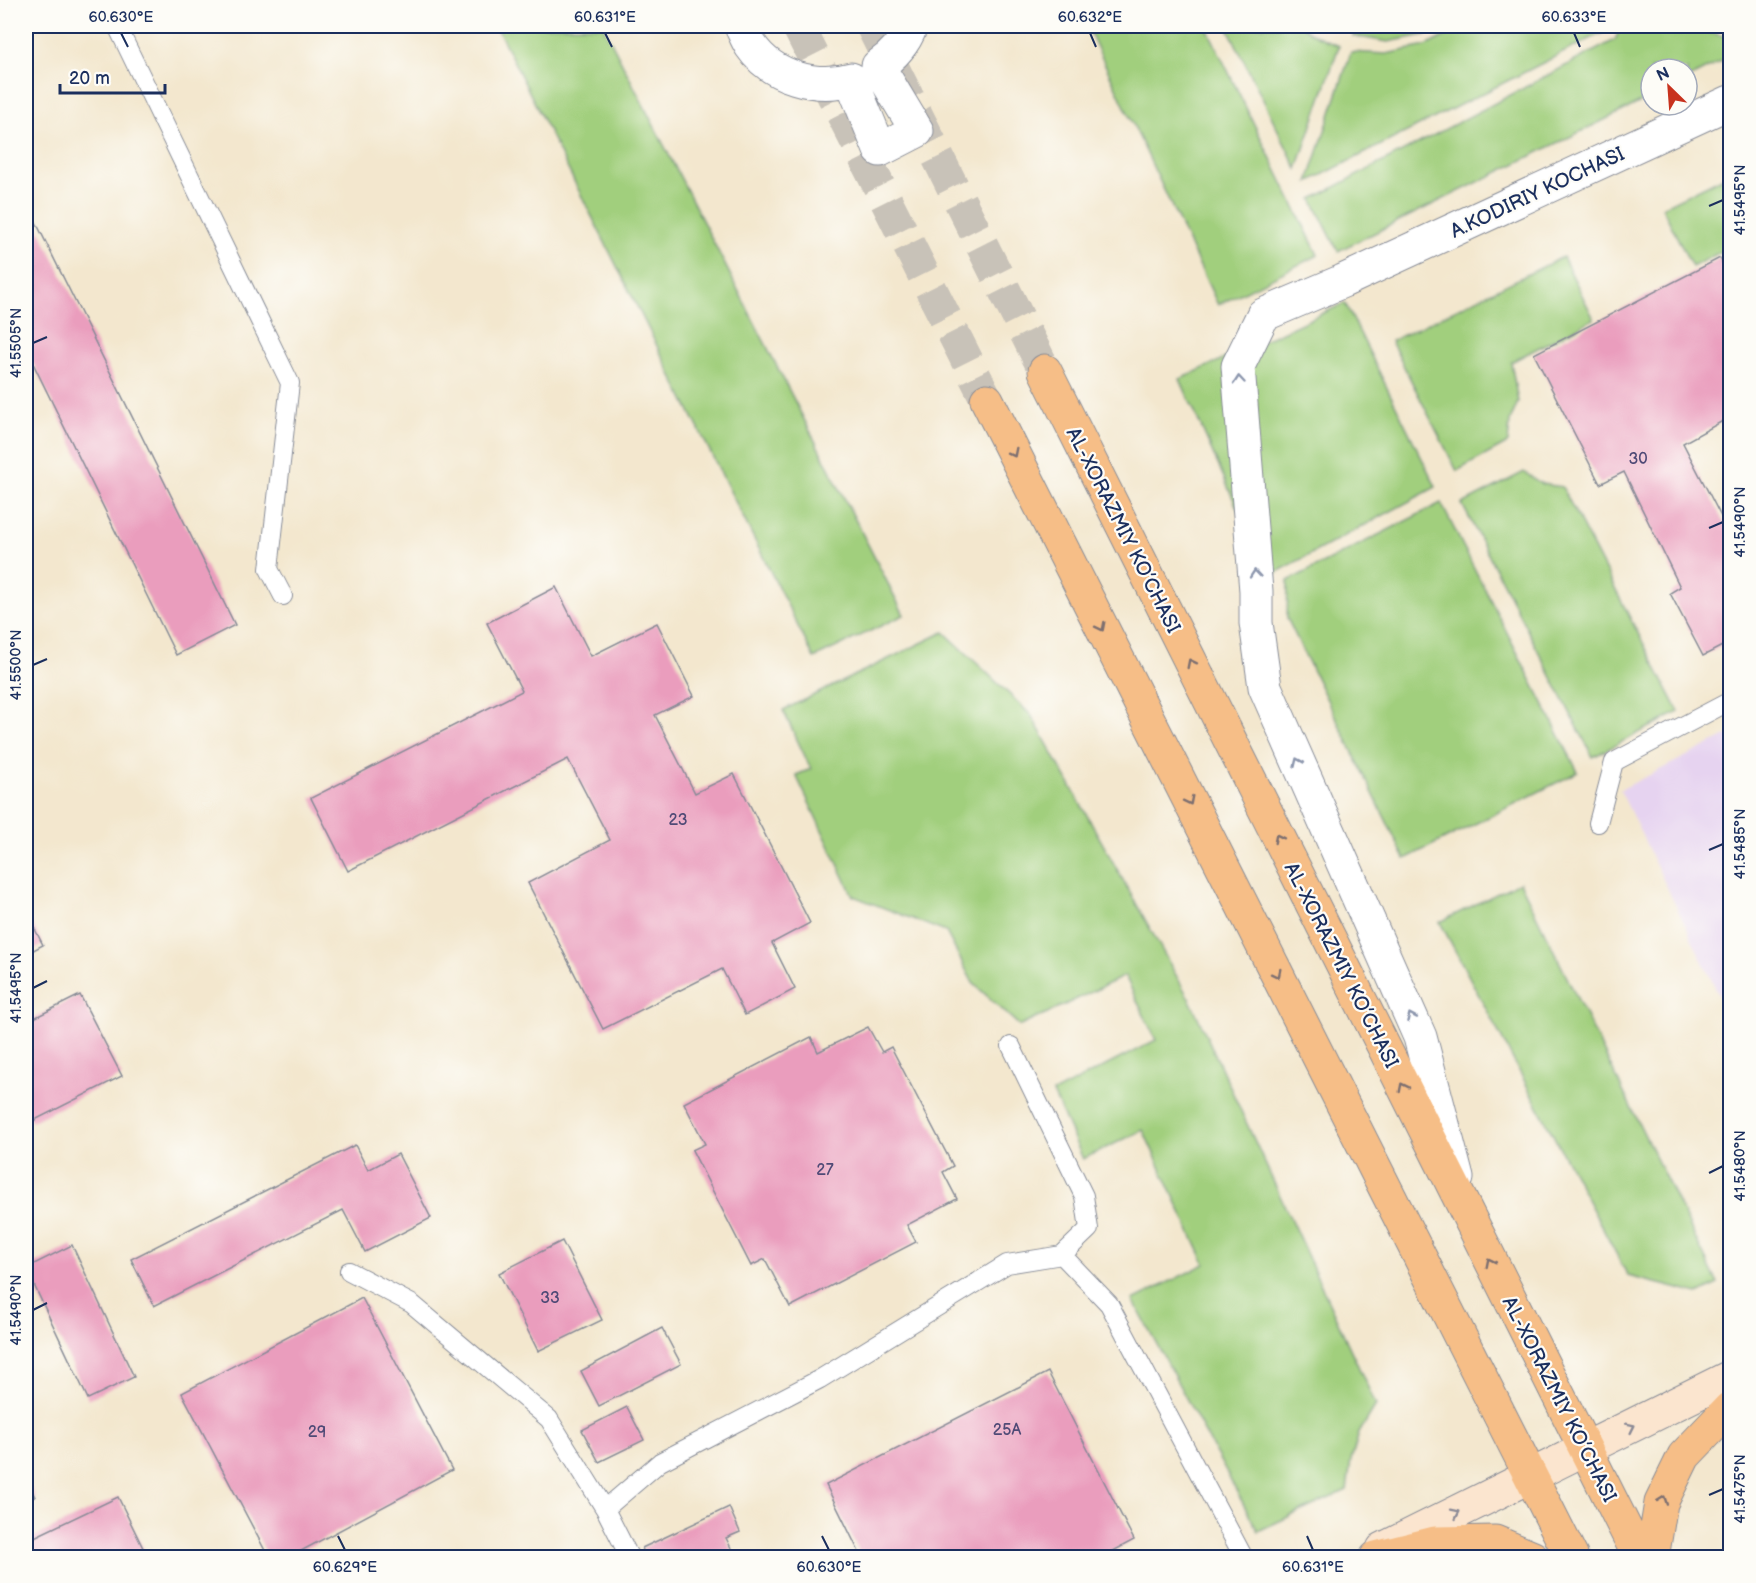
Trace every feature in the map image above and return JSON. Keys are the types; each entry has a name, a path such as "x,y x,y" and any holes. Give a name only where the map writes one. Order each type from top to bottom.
{"main road":[{"name":"AL-XORAZMIY KO’CHASI","path":"1045,371 1640,1557"},
{"path":"987,400 1572,1557"},
{"path":"1652,1557 1661,1503 1683,1456 1731,1408"},
{"path":"1376,1557 1435,1543 1495,1542 1533,1557"}],"street":[{"path":"741,26 752,48 775,69 804,81 835,84 851,79 880,150 917,130 878,66 890,58 908,34 911,26"},
{"name":"A.KODIRIY KOCHASI","path":"1467,1214 1420,1037 1265,687 1256,623 1256,591 1238,366 1263,315 1343,281 1731,102"},
{"path":"1366,1557 1731,1377"}],"lane":[{"path":"117,26 290,383 269,569 283,596"},
{"path":"1598,823 1614,762 1731,701"},
{"path":"605,1509 660,1462 820,1379 1007,1264 1062,1255 1089,1229 1084,1196 1011,1046"},
{"path":"1062,1255 1109,1304 1244,1557"},
{"path":"349,1271 412,1304 549,1419 605,1509 630,1557"}],"shaded area":[{"path":"1730,734 1730,1018 1620,790"}],"green space":[{"path":"496,26 603,26 904,615 814,658"},
{"path":"1087,26 1206,26 1318,255 1218,305"},
{"path":"1227,26 1302,26 1309,32 1339,46 1297,169"},
{"path":"1357,26 1441,26 1424,35 1388,42 1353,36"},
{"path":"1465,26 1608,26 1606,31 1308,182 1351,52 1386,54 1426,46"},
{"path":"1621,26 1688,26 1730,38 1730,57 1699,73 1699,57 1639,57 1639,103 1338,251 1312,199 1615,40"},
{"path":"1730,174 1730,247 1692,267 1662,207"},
{"path":"1563,257 1594,319 1511,362 1518,402 1510,421 1508,443 1457,471 1391,341"},
{"path":"1345,303 1436,487 1268,577 1180,379"},
{"path":"1524,472 1542,484 1562,487 1679,712 1593,757 1462,504"},
{"path":"1441,503 1578,772 1405,859 1287,618 1288,581"},
{"path":"944,632 1031,715 1191,1002 1376,1405 1359,1433 1351,1460 1347,1490 1258,1531 1133,1300 1205,1264 1143,1130 1083,1159 1053,1093 1156,1040 1125,976 1020,1026 973,983 946,932 853,896 796,775 811,769 783,710"},
{"path":"1520,882 1718,1284 1698,1294 1628,1276 1440,922"}],"building":[{"path":"26,202 235,625 176,655 26,349"},
{"path":"1720,258 1725,269 1730,266 1730,417 1683,443 1730,534 1730,642 1703,656 1670,593 1680,587 1624,472 1600,484 1534,354"},
{"path":"556,587 591,656 657,623 694,696 655,715 695,793 734,774 810,923 772,943 795,989 745,1015 722,969 603,1029 528,883 610,840 568,759 348,871 311,798 522,691 487,623"},
{"path":"26,912 43,945 26,954"},
{"path":"80,995 122,1076 31,1122 26,1111 26,1022"},
{"path":"868,1027 882,1052 891,1047 953,1166 943,1172 957,1199 907,1225 916,1242 790,1307 765,1259 751,1266 692,1150 705,1144 684,1103 811,1037 818,1052"},
{"path":"355,1145 368,1170 398,1154 431,1218 365,1252 343,1210 154,1306 131,1259"},
{"path":"562,1241 602,1320 538,1351 499,1273"},
{"path":"72,1245 134,1377 88,1399 26,1268"},
{"path":"362,1298 452,1470 288,1558 269,1558 182,1393"},
{"path":"662,1328 681,1364 599,1406 581,1371"},
{"path":"1048,1372 1134,1540 1100,1558 862,1558 826,1485"},
{"path":"627,1407 644,1440 599,1462 582,1430"},
{"path":"26,1478 35,1497 26,1501"},
{"path":"118,1497 148,1558 26,1558 26,1541"},
{"path":"729,1507 740,1532 726,1538 735,1556 646,1558 642,1548"}],"tunnel":[{"path":"798,26 987,400"},
{"path":"872,26 1045,371"}]}
